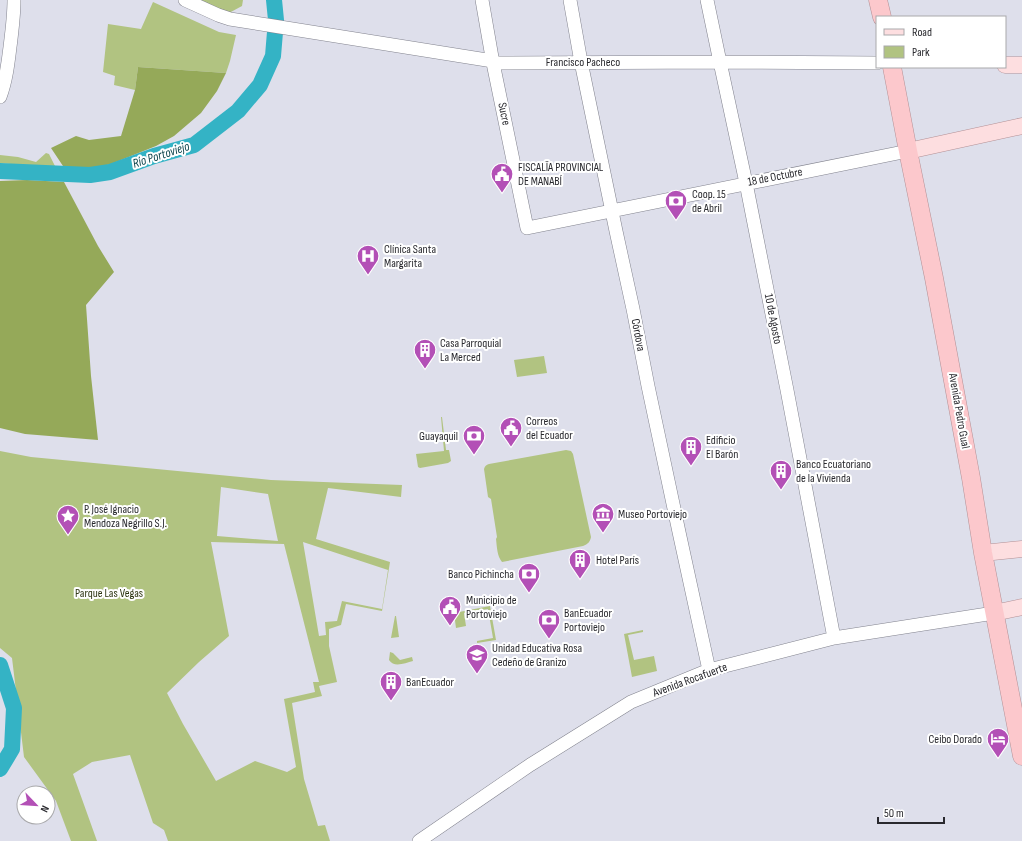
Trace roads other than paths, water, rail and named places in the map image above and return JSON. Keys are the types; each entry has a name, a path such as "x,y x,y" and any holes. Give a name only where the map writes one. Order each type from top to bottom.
{"highway":[{"path":"878,0 882,16"},
{"name":"Avenida Pedro Gual","path":"892,68 934,278 994,613 1022,756"}],"main road":[{"path":"1006,65 1022,65"},
{"name":"18 de Octubre","path":"908,151 1022,126"},
{"path":"983,553 1022,549"},
{"name":"Avenida Rocafuerte","path":"994,613 1022,607"}],"street":[{"path":"0,97 8,68 14,0"},
{"name":"Francisco Pacheco","path":"185,0 230,19 493,62 876,63"},
{"name":"Sucre","path":"482,0 493,62 527,228"},
{"name":"Córdova","path":"570,0 611,211 633,309 679,532 710,670"},
{"name":"10 de Agosto","path":"708,0 746,183 834,638"},
{"name":"18 de Octubre","path":"527,228 908,151"},
{"name":"Avenida Rocafuerte","path":"419,841 530,765 631,702 710,670 834,638 994,613"}],"waterway":[{"name":"Río Portoviejo","path":"0,171 90,175 110,172 154,156 194,145 238,111 260,85 273,56 276,20 274,0"},
{"name":"Río Portoviejo","path":"0,665 14,708 12,749 0,769"}],"place":[{"name":"FISCALÏA PROVINCIAL DE MANABÍ","path":"502,194"},
{"name":"Coop. 15 de Abril","path":"676,220"},
{"name":"Clínica Santa Margarita","path":"368,276"},
{"name":"Casa Parroquial La Merced","path":"425,370"},
{"name":"Correos del Ecuador","path":"511,448"},
{"name":"Guayaquil","path":"474,456"},
{"name":"Edificio El Barón","path":"691,466"},
{"name":"Banco Ecuatoriano de la Vivienda","path":"781,490"},
{"name":"Museo Portoviejo","path":"603,534"},
{"name":"P. José Ignacio Mendoza Negrillo S.J.","path":"68,536"},
{"name":"Hotel París","path":"580,580"},
{"name":"Banco Pichincha","path":"529,594"},
{"name":"Municipio de Portoviejo","path":"450,626"},
{"name":"BanEcuador Portoviejo","path":"549,640"},
{"name":"Unidad Educativa Rosa Cedeño de Granizo","path":"477,674"},
{"name":"BanEcuador","path":"391,702"},
{"name":"Ceibo Dorado","path":"998,758"}],"park label":[{"name":"Parque Las Vegas","path":"109,593"}]}
